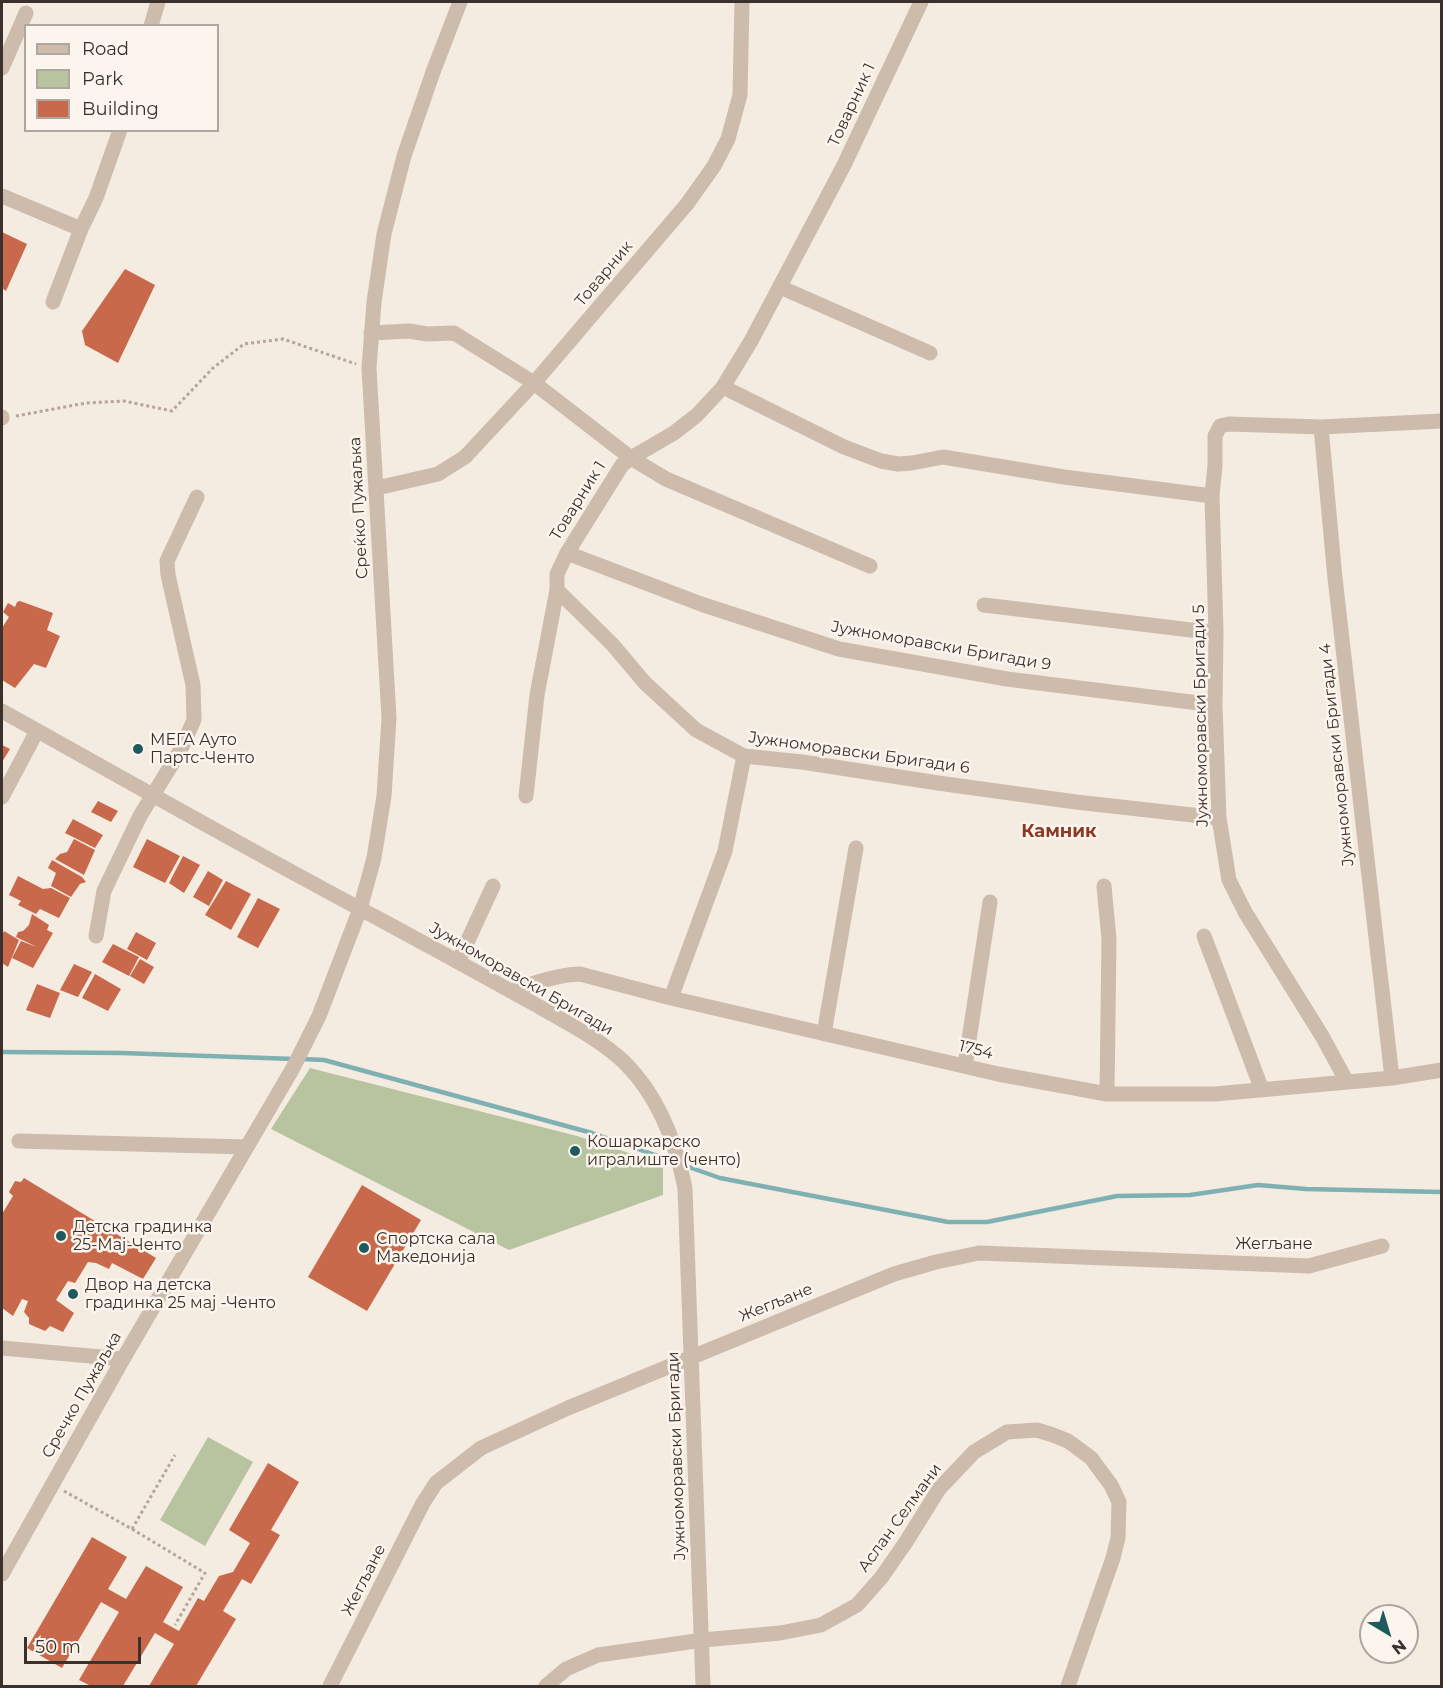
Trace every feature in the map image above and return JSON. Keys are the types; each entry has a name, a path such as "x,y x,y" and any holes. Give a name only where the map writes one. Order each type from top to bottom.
{"street":[{"path":"152,24 158,2"},
{"name":"Среќко Пужаљка","path":"320,1016 360,909 375,858 383,806 389,718 369,369 371,333 384,234 404,156 460,2"},
{"name":"Товарник","path":"377,488 438,474 465,457 534,383 687,204 714,166 728,139 740,95 742,2"},
{"name":"Товарник 1","path":"526,796 537,695 557,574 567,553 615,475 631,458 674,433 697,415 723,387 751,341 844,165 921,2"},
{"path":"2,68 26,13"},
{"path":"53,302 81,229 96,198 119,132"},
{"path":"2,195 81,229"},
{"path":"780,287 930,352"},
{"path":"371,333 409,331 427,334 454,333 534,383 631,458 666,479 870,566"},
{"path":"723,387 844,447 898,464 944,457 1064,477 1212,496"},
{"path":"1321,427 1442,422"},
{"name":"Јужноморавски Бригади 5","path":"1321,427 1228,424 1220,426 1215,436 1212,496 1219,818 1229,880 1245,912 1322,1036 1347,1082"},
{"name":"Јужноморавски Бригади 4","path":"1321,427 1335,578 1392,1078"},
{"path":"96,936 104,891 140,816 180,752 194,720 193,685 168,575 167,561 197,497"},
{"name":"Јужноморавски Бригади 9","path":"567,553 701,604 839,649 1007,679 1215,705"},
{"name":"Јужноморавски Бригади 6","path":"556,590 612,644 645,683 696,730 744,756 802,762 1053,799 1219,818"},
{"path":"984,605 1216,633"},
{"name":"Јужноморавски Бригади","path":"2,711 511,991 592,1038 625,1064 661,1112 679,1158 685,1188 703,1686"},
{"path":"2,797 38,731"},
{"path":"670,998 725,851 744,756"},
{"path":"824,1034 856,848"},
{"path":"458,962 493,886"},
{"path":"1104,886 1109,939 1107,1094"},
{"path":"965,1066 990,902"},
{"path":"1204,936 1262,1090"},
{"name":"1754","path":"511,991 543,980 580,974 670,998 1010,1077 1107,1094 1215,1094 1392,1078 1442,1070"},
{"name":"Сречко Пужаљка","path":"3,1570 123,1359 248,1147 320,1016"},
{"path":"20,1141 248,1147"},
{"name":"Жегљане","path":"330,1686 423,1503 436,1483 481,1448 691,1357 894,1274 979,1253 1309,1266 1382,1246"},
{"path":"2,1348 123,1359"},
{"name":"Аслан Селмани","path":"703,1640 780,1633 821,1625 857,1605 894,1560 939,1489 974,1452 1007,1432 1037,1430 1068,1441 1091,1458 1111,1485 1119,1502 1118,1538 1113,1558 1068,1686"},
{"path":"546,1686 566,1669 598,1655 703,1640"}],"path":[{"path":"2,418 86,403 124,401 172,411 213,368 244,344 284,339 369,369"},
{"path":"132,1529 175,1455"},
{"path":"52,1484 206,1573 175,1625"}],"green space":[{"path":"310,1068 577,1136 629,1153 663,1168 663,1195 509,1250 271,1129"},
{"path":"208,1437 253,1462 205,1546 160,1520"}],"building":[{"path":"2,232 27,244 6,291 2,288"},
{"path":"125,269 155,285 118,363 85,345 82,331"},
{"path":"20,601 53,613 47,630 60,636 46,668 34,664 15,688 2,680 2,628 9,617 3,612 8,603 15,607"},
{"path":"2,745 10,749 2,762"},
{"path":"98,801 118,811 111,822 91,812"},
{"path":"73,819 103,835 95,848 65,833"},
{"path":"74,839 95,850 84,875 55,859 67,852"},
{"path":"147,839 180,856 165,883 133,867"},
{"path":"183,856 200,865 184,893 169,883"},
{"path":"52,860 82,877 86,882 80,884 71,897 51,886 56,873 48,868"},
{"path":"208,871 223,880 209,906 193,897"},
{"path":"18,876 43,889 51,888 70,898 59,918 40,909 36,914 18,905 21,901 9,895"},
{"path":"226,881 251,894 231,930 205,915"},
{"path":"258,898 280,909 258,948 237,937"},
{"path":"32,914 49,925 47,930 53,933 33,968 12,958 21,941 37,947 16,937 18,932 23,931 29,925"},
{"path":"4,931 19,940 8,967 2,963"},
{"path":"136,932 156,943 147,960 127,949"},
{"path":"113,944 139,957 129,976 102,962"},
{"path":"140,959 154,967 144,984 130,976"},
{"path":"74,964 92,972 78,997 60,990"},
{"path":"95,974 121,989 108,1011 82,998"},
{"path":"37,984 60,993 50,1018 26,1010"},
{"name":"Детска градинка 25-Мај-Ченто","path":"24,1178 156,1258 143,1279 112,1263 109,1269 88,1262 75,1283 68,1281 56,1300 74,1313 63,1332 50,1326 45,1331 29,1324 29,1318 24,1312 28,1301 22,1299 13,1316 2,1308 2,1214 13,1196 9,1192 15,1181 21,1182"},
{"name":"Спортска сала Македонија","path":"362,1185 421,1220 367,1311 308,1277"},
{"path":"268,1463 299,1482 271,1530 280,1535 251,1584 242,1579 223,1611 236,1619 196,1686 149,1686 174,1644 155,1633 123,1686 91,1686 79,1680 119,1612 101,1602 62,1668 27,1648 92,1537 127,1557 108,1589 126,1599 146,1566 183,1587 163,1622 179,1631 198,1598 204,1601 219,1576 233,1572 250,1543 229,1530"}],"waterway":[{"path":"2,1052 122,1053 294,1059"},
{"path":"302,1059 324,1060 592,1133 675,1162"},
{"path":"683,1165 720,1178 948,1222 987,1222 1117,1196 1190,1195 1258,1185 1306,1189 1442,1192"}],"place":[{"name":"МЕГА Ауто Партс-Ченто","path":"138,749"},
{"name":"Кошаркарско игралиште (ченто)","path":"575,1151"},
{"name":"Детска градинка 25-Мај-Ченто","path":"61,1236"},
{"name":"Спортска сала Македонија","path":"364,1248"},
{"name":"Двор на детска градинка 25 мај -Ченто","path":"73,1294"}],"district":[{"name":"Камник","path":"1059,832"}]}
